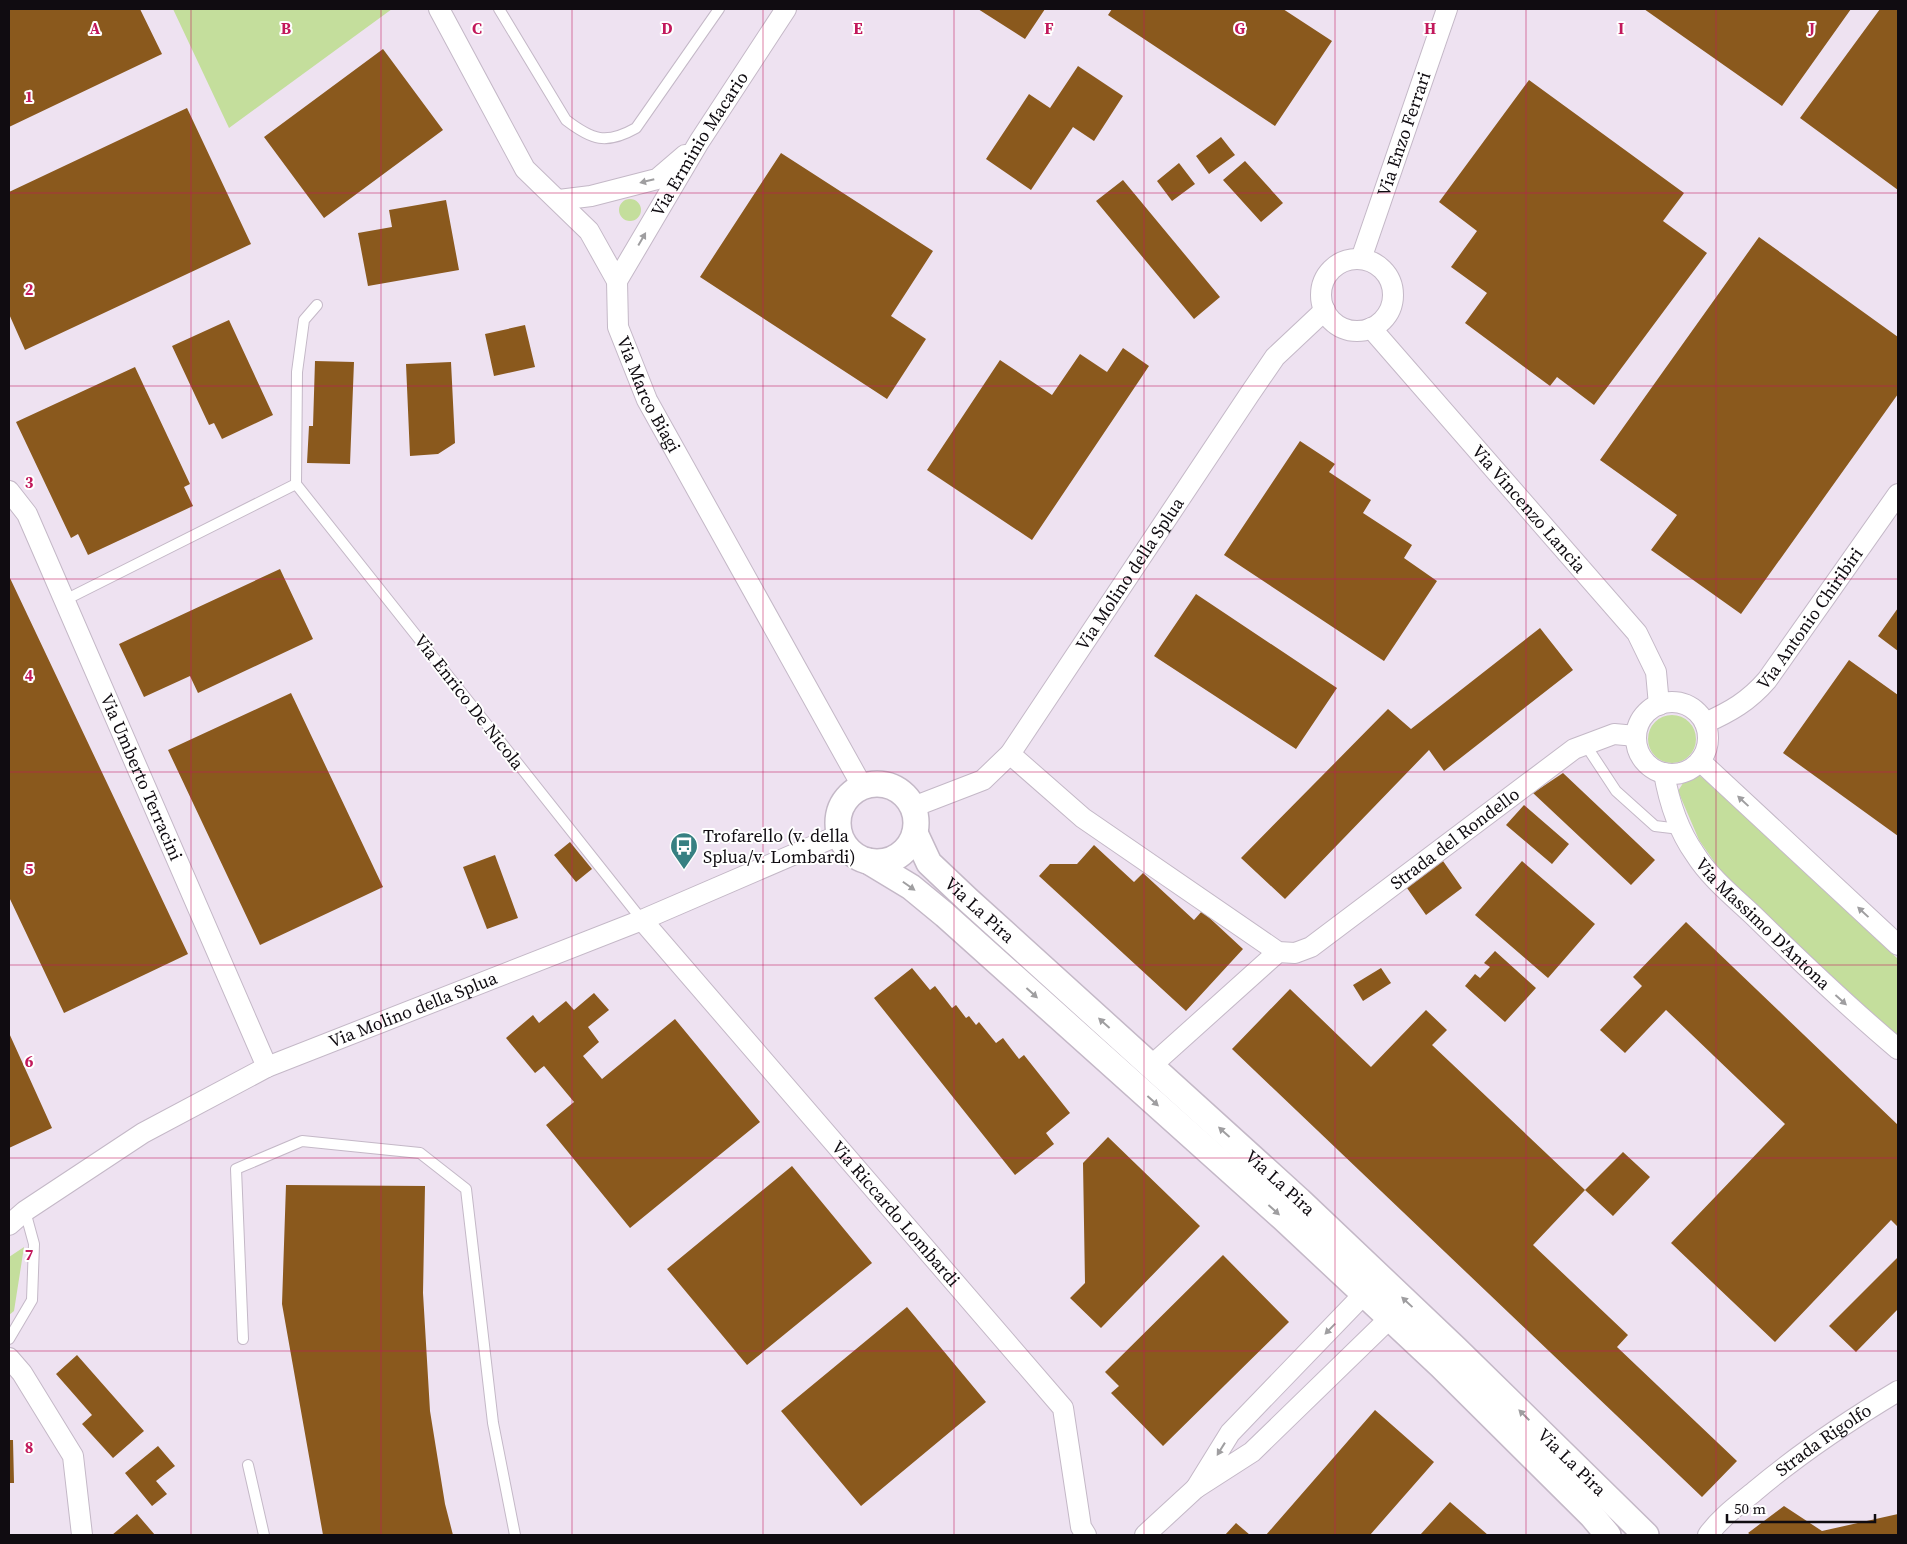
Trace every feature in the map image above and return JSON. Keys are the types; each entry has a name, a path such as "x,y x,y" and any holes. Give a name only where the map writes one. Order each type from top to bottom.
{"street":[{"path":"439,9 525,169 559,200 588,231 618,281"},
{"name":"Via Erminio Macario","path":"618,281 699,142 786,9"},
{"name":"Via Enzo Ferrari","path":"1361,259 1447,9"},
{"path":"559,200 591,196 657,179 699,142"},
{"path":"1350,259 1361,259 1373,262 1389,278 1393,290 1393,301 1381,321 1371,328 1360,330 1345,328 1331,319 1325,310 1322,300 1322,288 1332,269 1350,259"},
{"name":"Via Marco Biagi","path":"618,281 618,326 647,400 862,786"},
{"name":"Via Molino della Splua","path":"913,807 982,780 1010,754 1249,395 1276,357 1325,310"},
{"name":"Via Vincenzo Lancia","path":"1371,328 1637,633 1656,672 1659,704"},
{"name":"Via Umberto Terracini","path":"9,491 28,514 267,1067"},
{"name":"Via Antonio Chiribiri","path":"1705,724 1745,702 1767,680 1898,494"},
{"path":"1681,703 1699,714 1705,724 1708,743 1700,761 1684,772 1664,773 1647,763 1637,746 1636,736 1643,717 1659,704 1681,703"},
{"name":"Strada del Rondello","path":"1278,952 1295,953 1311,947 1574,749 1614,734 1636,736"},
{"path":"1010,754 1083,818 1278,952 1152,1066"},
{"path":"1700,761 1898,945"},
{"name":"Via Massimo D'Antona","path":"1664,773 1668,794 1680,829 1695,855 1719,882 1825,986 1898,1048"},
{"path":"880,784 897,789 913,807 916,820 915,832 910,844 902,853 892,859 880,862 868,861 856,856 846,847 840,835 837,824 844,801 852,792 862,786 880,784"},
{"name":"Via La Pira","path":"915,832 929,863 1152,1066 1456,1349 1646,1535"},
{"name":"Via Molino della Splua","path":"9,1225 25,1211 143,1133 267,1067 642,920 840,835"},
{"name":"Via La Pira","path":"868,861 911,887 945,915 1276,1211 1390,1318 1585,1509 1608,1535"},
{"name":"Via Riccardo Lombardi","path":"642,920 1063,1408 1081,1527 1086,1535"},
{"path":"1196,1488 1230,1433 1364,1294"},
{"path":"1145,1535 1196,1488 1252,1452 1390,1318"},
{"path":"9,1358 22,1373 73,1456 82,1535"},
{"path":"1278,1384 1301,1405"},
{"name":"Strada Rigolfo","path":"1708,1535 1718,1521 1777,1472 1828,1435 1898,1391"}],"lane":[{"path":"499,9 566,120 583,133 602,139 619,137 636,128 720,9"},
{"path":"65,600 296,484 297,372 304,320 317,305"},
{"name":"Via Enrico De Nicola","path":"296,484 642,920"},
{"path":"1585,744 1616,791 1655,826 1680,829"},
{"path":"243,1339 236,1169 302,1141 420,1153 466,1189 493,1423 515,1535"},
{"path":"9,1339 32,1300 34,1244 25,1211"},
{"path":"248,1465 264,1535"}],"green space":[{"path":"173,9 392,9 229,128"},
{"path":"630,199 638,202 641,210 638,218 630,221 622,218 619,210 622,202"},
{"path":"1667,715 1677,715 1689,722 1696,734 1696,744 1689,756 1677,763 1667,763 1659,759 1652,752 1648,744 1648,734 1652,726 1659,719"},
{"path":"1693,776 1700,776 1715,788 1898,959 1898,1036 1869,1015 1727,880 1699,840 1678,791 1685,780"},
{"path":"24,1247 14,1311 9,1315 9,1257"}],"building":[{"path":"9,9 140,9 162,54 9,127"},
{"path":"978,9 1045,9 1025,39"},
{"path":"1112,9 1283,9 1332,41 1275,126 1108,15"},
{"path":"1644,9 1851,9 1782,106"},
{"path":"1880,9 1898,9 1898,190 1800,118"},
{"path":"383,49 443,130 324,218 264,137"},
{"path":"1078,66 1123,96 1094,141 1073,127 1031,190 986,159 1029,94 1050,108"},
{"path":"1529,80 1684,193 1663,221 1707,253 1594,405 1557,377 1550,386 1465,323 1487,293 1451,267 1477,231 1439,202"},
{"path":"187,108 251,244 25,350 9,314 9,192"},
{"path":"1221,137 1235,155 1209,174 1196,156"},
{"path":"781,153 933,251 891,316 926,339 887,399 700,277"},
{"path":"1245,161 1283,203 1261,222 1223,180"},
{"path":"1179,163 1195,184 1172,201 1157,181"},
{"path":"1123,180 1220,297 1194,319 1096,201"},
{"path":"446,200 459,270 368,286 358,233 392,227 389,210"},
{"path":"1759,237 1898,337 1898,394 1741,614 1651,550 1677,515 1600,460"},
{"path":"229,320 273,415 222,439 214,423 209,425 172,346"},
{"path":"525,325 535,367 494,376 485,334"},
{"path":"1123,348 1149,366 1032,540 927,470 1000,360 1052,395 1080,354 1107,372"},
{"path":"315,361 354,362 350,464 307,463 309,426 313,426"},
{"path":"451,362 455,443 438,454 410,456 406,364"},
{"path":"135,367 190,484 184,487 193,506 88,555 78,534 71,538 16,422"},
{"path":"1300,441 1335,464 1329,472 1371,500 1363,513 1412,545 1404,558 1437,581 1384,661 1224,555"},
{"path":"280,569 313,639 198,693 190,676 144,697 119,644"},
{"path":"9,576 188,954 64,1013 9,897"},
{"path":"1196,594 1337,688 1296,749 1154,656"},
{"path":"1898,608 1898,651 1878,636"},
{"path":"1540,628 1573,670 1444,771 1429,750 1285,899 1241,858 1388,709 1411,729"},
{"path":"1849,660 1898,695 1898,836 1783,753"},
{"path":"291,693 383,887 260,945 168,750"},
{"path":"1563,773 1655,860 1631,885 1533,793"},
{"path":"1524,805 1569,844 1552,864 1506,825"},
{"path":"570,842 592,869 576,882 554,855"},
{"path":"1094,845 1134,882 1143,873 1194,920 1202,911 1243,949 1186,1011 1039,876 1050,864 1077,864"},
{"path":"495,855 518,918 487,929 463,867"},
{"path":"1443,861 1462,888 1426,915 1407,888"},
{"path":"1522,861 1595,924 1548,978 1475,915"},
{"path":"1686,922 1898,1125 1898,1227 1891,1220 1775,1342 1671,1243 1785,1124 1666,1010 1625,1053 1600,1030 1642,986 1633,977"},
{"path":"1495,951 1536,988 1505,1022 1465,986 1475,974 1480,978 1490,967 1484,963"},
{"path":"912,968 930,990 935,986 952,1008 956,1005 966,1018 969,1016 976,1025 979,1022 996,1043 1003,1038 1019,1059 1024,1055 1070,1113 1046,1133 1054,1144 1015,1175 874,998"},
{"path":"1381,968 1391,983 1363,1001 1353,985"},
{"path":"1290,989 1371,1067 1426,1010 1447,1030 1432,1045 1585,1190 1533,1245 1628,1335 1617,1347 1737,1461 1702,1497 1232,1049"},
{"path":"594,993 609,1010 588,1027 599,1042 583,1056 602,1079 675,1019 760,1122 630,1228 546,1125 574,1102 544,1066 535,1073 506,1038 533,1015 539,1023 566,1001 574,1010"},
{"path":"9,1033 52,1128 9,1148"},
{"path":"1108,1137 1200,1226 1101,1328 1070,1298 1085,1283 1083,1163"},
{"path":"1623,1152 1650,1177 1613,1216 1585,1190"},
{"path":"792,1166 872,1263 747,1365 667,1269"},
{"path":"286,1185 425,1186 423,1293 430,1411 445,1504 453,1535 323,1535 282,1304"},
{"path":"1223,1255 1289,1322 1163,1446 1111,1393 1119,1386 1105,1372"},
{"path":"1898,1257 1898,1309 1856,1352 1829,1326"},
{"path":"907,1307 986,1402 861,1506 781,1411"},
{"path":"77,1355 144,1431 113,1458 82,1424 92,1415 56,1374"},
{"path":"1375,1410 1434,1462 1370,1535 1266,1535"},
{"path":"9,1440 13,1440 14,1483 9,1483"},
{"path":"158,1446 175,1466 156,1481 167,1494 152,1506 125,1473"},
{"path":"1450,1502 1488,1535 1420,1535"},
{"path":"1784,1506 1822,1531 1898,1514 1898,1535 1751,1535 1748,1533"},
{"path":"137,1514 155,1535 112,1535"},
{"path":"1236,1523 1250,1535 1225,1535"}],"place":[{"name":"Trofarello (v. della Splua/v. Lombardi)","path":"684,870"}]}
